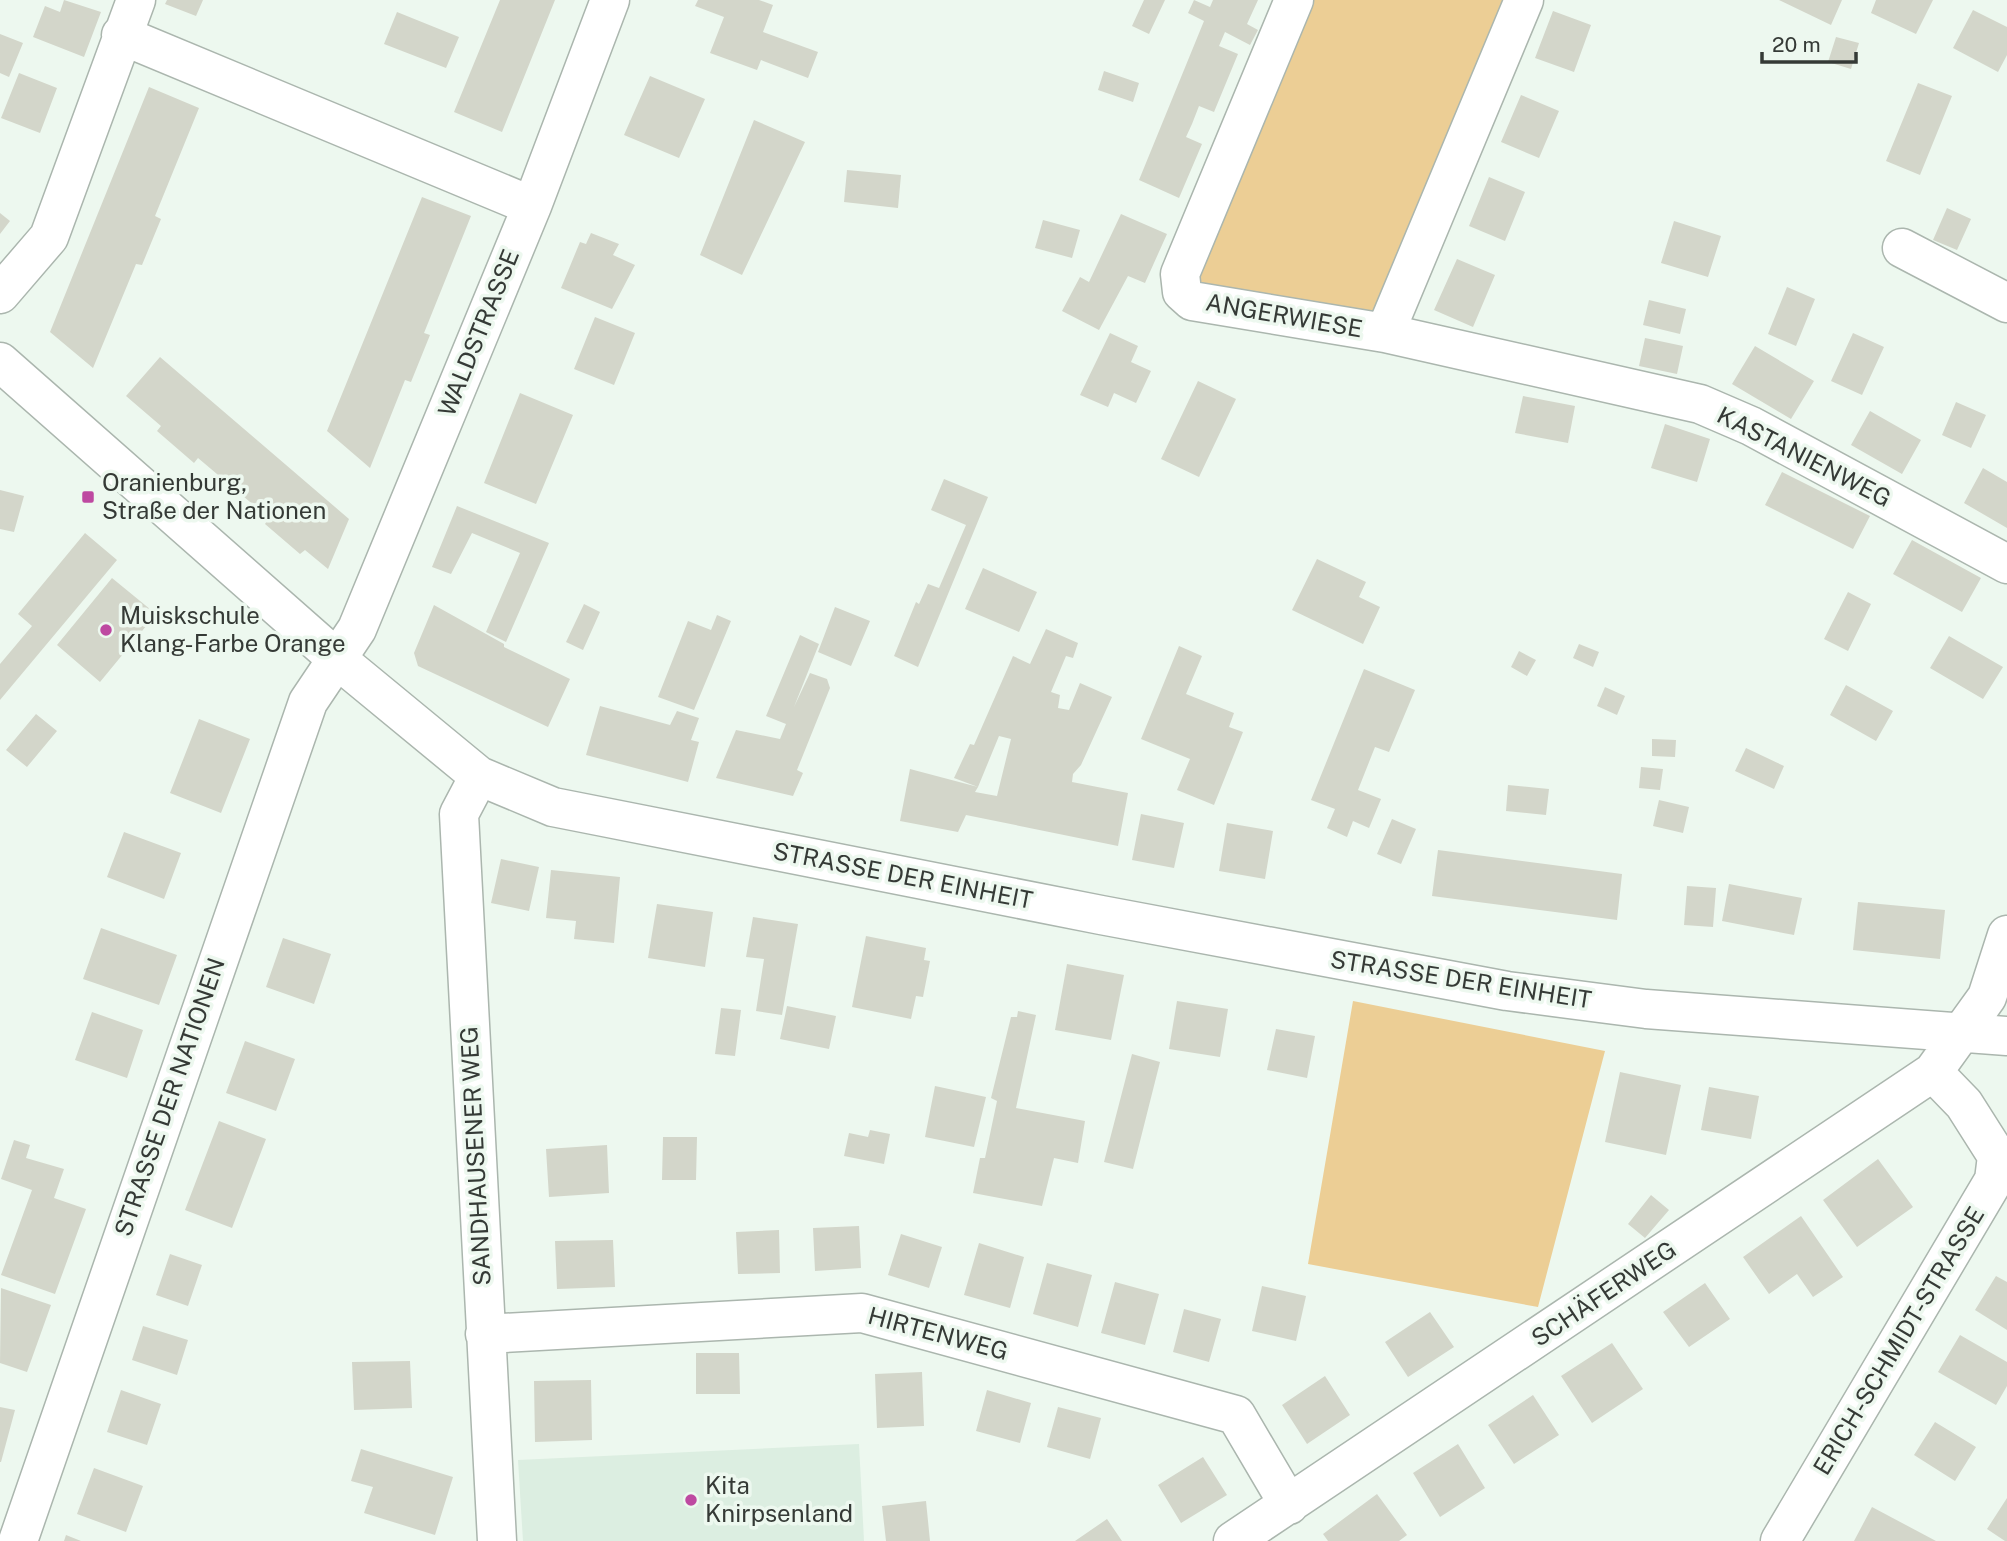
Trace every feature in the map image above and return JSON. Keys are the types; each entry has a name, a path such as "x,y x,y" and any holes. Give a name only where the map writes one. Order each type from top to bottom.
{"street":[{"path":"0,294 49,237 136,0"},
{"name":"WALDSTRASSE","path":"337,659 357,629 531,206 610,0"},
{"name":"ANGERWIESE","path":"1294,0 1180,274 1182,292 1192,301 1385,333 1524,0"},
{"path":"121,35 531,206"},
{"path":"1902,248 2007,303"},
{"name":"KASTANIENWEG","path":"1385,333 1700,404 1751,426 2007,564"},
{"name":"STRASSE DER EINHEIT","path":"0,362 337,659 478,776 553,807 1427,978 1646,1009 2007,1036"},
{"name":"STRASSE DER NATIONEN","path":"18,1541 295,736 308,702 337,659"},
{"name":"SANDHAUSENER WEG","path":"478,776 460,814 497,1541"},
{"name":"SCHÄFERWEG","path":"1233,1541 1933,1072 1987,997 2007,934"},
{"name":"ERICH-SCHMIDT-STRASSE","path":"1780,1541 1994,1180 1997,1156 1964,1104 1933,1072"},
{"name":"HIRTENWEG","path":"485,1335 862,1312 1236,1415 1289,1505"}],"shaded area":[{"path":"1310,0 1510,0 1377,320 1196,287"},
{"path":"1353,1001 1605,1051 1538,1307 1308,1264"},
{"name":"Kita Knirpsenland","path":"859,1444 864,1541 523,1541 518,1460"}],"building":[{"path":"64,0 101,12 84,57 33,37 45,6 60,12"},
{"path":"167,0 203,0 196,16 165,4"},
{"path":"500,0 555,0 502,132 454,112"},
{"path":"698,0 759,0 773,5 763,32 818,52 808,78 761,60 757,70 710,53 724,17 695,6"},
{"path":"1144,0 1165,0 1149,34 1132,26"},
{"path":"1194,0 1210,7 1213,0 1258,0 1247,24 1258,30 1250,45 1225,32 1219,46 1238,54 1214,112 1199,106 1186,137 1202,144 1179,198 1139,180 1204,21 1188,13"},
{"path":"1779,0 1842,0 1831,25"},
{"path":"1876,0 1933,0 1916,34 1871,13"},
{"path":"1973,10 2007,27 2007,55 1998,72 1953,48"},
{"path":"1553,11 1591,25 1574,72 1535,58"},
{"path":"397,12 459,37 446,68 384,44"},
{"path":"0,34 23,43 9,77 0,73"},
{"path":"1836,37 1859,43 1851,69 1828,62"},
{"path":"1104,71 1139,83 1133,102 1098,90"},
{"path":"19,73 57,88 40,133 1,118"},
{"path":"650,76 705,99 679,158 624,135"},
{"path":"1918,83 1952,96 1920,175 1886,161"},
{"path":"149,87 199,108 155,216 161,219 142,265 136,264 93,368 50,332"},
{"path":"1521,95 1559,111 1539,158 1501,142"},
{"path":"754,120 805,142 742,275 700,255"},
{"path":"847,170 901,175 898,208 844,202"},
{"path":"1489,177 1525,192 1505,241 1469,226"},
{"path":"422,197 471,216 424,333 430,335 411,382 405,380 370,468 327,431"},
{"path":"1947,208 1971,219 1957,250 1933,240"},
{"path":"0,213 10,221 0,234"},
{"path":"1121,214 1167,234 1145,283 1128,276 1099,330 1062,311 1080,277 1089,282"},
{"path":"1043,220 1080,230 1072,258 1035,248"},
{"path":"1674,221 1721,236 1708,277 1661,263"},
{"path":"591,233 619,244 613,255 635,265 612,309 561,288 580,242 586,244"},
{"path":"1457,259 1495,275 1473,327 1434,310"},
{"path":"1787,287 1815,299 1796,346 1768,334"},
{"path":"1649,300 1686,309 1680,334 1643,325"},
{"path":"595,317 635,333 614,385 574,369"},
{"path":"1110,333 1138,346 1131,362 1151,371 1136,403 1114,393 1108,407 1080,395"},
{"path":"1853,333 1884,347 1862,395 1831,381"},
{"path":"1645,338 1683,346 1677,374 1639,366"},
{"path":"1755,346 1814,381 1791,419 1732,384"},
{"path":"160,357 349,519 328,569 305,550 300,554 265,524 269,518 198,458 194,463 157,431 161,426 126,396"},
{"path":"1198,381 1236,399 1199,477 1161,459"},
{"path":"520,393 573,415 536,504 484,483"},
{"path":"1523,396 1575,406 1568,443 1515,433"},
{"path":"1956,402 1986,415 1971,448 1942,435"},
{"path":"1870,411 1921,440 1902,474 1851,445"},
{"path":"1665,424 1710,439 1697,482 1651,468"},
{"path":"1983,468 2007,482 2007,528 1964,503"},
{"path":"1782,472 1870,516 1853,549 1765,505"},
{"path":"944,479 988,497 918,667 894,656 916,602 919,604 928,584 939,588 966,525 931,510"},
{"path":"0,490 24,496 14,532 0,529"},
{"path":"457,506 549,543 506,642 486,632 520,553 472,533 451,574 432,567"},
{"path":"85,533 117,560 0,700 0,664 32,626 18,614"},
{"path":"1912,540 1981,578 1962,612 1893,574"},
{"path":"1317,559 1366,582 1359,597 1380,607 1363,644 1292,610"},
{"path":"983,568 1037,592 1019,632 965,609"},
{"name":"Muiskschule Klang-Farbe Orange","path":"112,578 156,614 100,682 57,645"},
{"path":"1848,592 1871,604 1848,651 1824,639"},
{"path":"584,604 600,612 583,650 566,642"},
{"path":"434,605 504,644 504,647 570,679 548,727 418,666 414,653"},
{"path":"835,607 870,621 851,666 818,652"},
{"path":"717,615 731,621 694,710 658,697 688,621 711,630"},
{"path":"1046,629 1078,643 1073,658 1066,656 1051,692 1060,695 1058,708 1069,710 1080,683 1112,697 1081,765 1073,774 1072,782 1128,793 1118,846 966,815 958,832 900,821 910,769 978,787 954,778 970,744 974,745 1013,656 1030,664","holes":["999,736 1011,739 997,796 975,792"]},
{"path":"800,635 819,644 794,707 810,673 827,679 830,688 797,770 803,773 793,796 716,778 736,730 780,739 786,724 766,716"},
{"path":"1949,636 2003,667 1983,699 1930,668"},
{"path":"1579,644 1599,652 1593,667 1573,658"},
{"path":"1179,646 1202,656 1186,694 1234,713 1229,727 1243,732 1214,805 1177,790 1190,759 1141,739"},
{"path":"1519,651 1536,660 1527,676 1511,667"},
{"path":"1364,669 1415,690 1389,752 1375,747 1358,790 1381,799 1369,828 1353,821 1347,837 1327,828 1335,809 1311,800"},
{"path":"1846,685 1893,711 1876,741 1830,715"},
{"path":"1605,687 1625,696 1617,715 1597,706"},
{"path":"600,706 670,725 677,711 699,718 691,740 699,742 688,782 586,755"},
{"path":"36,714 57,731 27,767 6,750"},
{"path":"199,719 250,739 221,813 170,793"},
{"path":"1652,739 1676,740 1675,757 1652,756"},
{"path":"1746,748 1784,766 1774,789 1735,771"},
{"path":"1641,767 1663,769 1660,790 1639,788"},
{"path":"1508,785 1549,789 1546,815 1506,811"},
{"path":"1659,800 1689,807 1683,833 1653,826"},
{"path":"1141,814 1184,823 1174,868 1132,860"},
{"path":"1392,819 1416,829 1401,864 1377,854"},
{"path":"1227,823 1273,831 1265,879 1219,871"},
{"path":"124,832 181,853 164,899 107,877"},
{"path":"1438,850 1622,874 1617,920 1432,896"},
{"path":"501,859 539,867 529,911 491,903"},
{"path":"551,870 620,877 614,943 574,939 576,921 546,918"},
{"path":"1729,884 1802,898 1794,935 1722,921"},
{"path":"1687,886 1716,888 1713,927 1684,925"},
{"path":"1858,902 1945,910 1940,959 1853,950"},
{"path":"657,904 713,912 705,967 648,958"},
{"path":"753,917 798,924 782,1015 756,1011 764,959 746,957"},
{"path":"101,928 177,955 159,1005 83,979"},
{"path":"866,936 926,948 924,960 930,961 923,997 916,996 911,1019 852,1007"},
{"path":"283,938 331,954 314,1004 266,987"},
{"path":"1067,964 1124,975 1111,1040 1055,1030"},
{"path":"1177,1001 1228,1009 1220,1057 1169,1049"},
{"path":"787,1006 836,1016 829,1049 780,1039"},
{"path":"721,1008 741,1010 735,1056 715,1054"},
{"path":"1018,1011 1036,1015 1016,1108 1085,1121 1078,1163 1054,1158 1042,1206 973,1193 980,1158 985,1158 997,1101 991,1098 1011,1017 1017,1017"},
{"path":"92,1012 143,1030 127,1078 75,1060"},
{"path":"1276,1029 1315,1036 1307,1078 1267,1070"},
{"path":"245,1041 295,1059 276,1111 226,1093"},
{"path":"1132,1054 1160,1062 1133,1169 1104,1162"},
{"path":"1620,1072 1681,1085 1666,1155 1605,1142"},
{"path":"935,1086 986,1097 974,1147 925,1137"},
{"path":"1709,1087 1759,1096 1751,1139 1701,1130"},
{"path":"219,1121 266,1139 232,1228 185,1210"},
{"path":"870,1130 890,1134 884,1164 844,1156 849,1133 868,1137"},
{"path":"663,1137 697,1137 696,1180 662,1180"},
{"path":"14,1140 30,1145 26,1158 64,1169 54,1198 86,1209 55,1294 1,1275 32,1190 1,1179"},
{"path":"607,1145 609,1193 549,1197 546,1149"},
{"path":"1878,1159 1913,1207 1857,1247 1823,1200"},
{"path":"1651,1195 1669,1210 1645,1238 1628,1224"},
{"path":"1801,1216 1843,1277 1813,1297 1797,1274 1769,1294 1743,1257"},
{"path":"859,1226 861,1268 815,1271 813,1228"},
{"path":"779,1230 780,1273 738,1274 736,1232"},
{"path":"901,1234 942,1247 929,1288 888,1275"},
{"path":"613,1240 615,1287 557,1289 555,1241"},
{"path":"979,1243 1024,1257 1010,1308 964,1295"},
{"path":"170,1254 202,1265 188,1306 156,1295"},
{"path":"1047,1263 1092,1275 1078,1327 1033,1314"},
{"path":"1996,1276 2007,1282 2007,1330 1975,1310"},
{"path":"1115,1282 1159,1294 1145,1345 1101,1333"},
{"path":"1705,1283 1730,1319 1689,1347 1663,1312"},
{"path":"1262,1286 1306,1296 1296,1341 1252,1331"},
{"path":"1,1288 51,1305 27,1372 0,1363"},
{"path":"1184,1309 1221,1319 1209,1362 1173,1352"},
{"path":"1430,1312 1454,1347 1408,1377 1385,1342"},
{"path":"143,1326 188,1340 177,1375 132,1360"},
{"path":"1960,1335 2007,1362 2007,1386 1996,1405 1938,1372"},
{"path":"1612,1343 1643,1389 1592,1423 1561,1376"},
{"path":"696,1353 739,1353 740,1394 696,1394"},
{"path":"410,1361 412,1408 354,1410 352,1362"},
{"path":"922,1372 924,1426 877,1428 875,1374"},
{"path":"1325,1376 1350,1415 1307,1444 1282,1405"},
{"path":"591,1380 592,1440 535,1442 534,1381"},
{"path":"121,1390 161,1404 147,1445 107,1432"},
{"path":"987,1390 1031,1403 1020,1443 976,1431"},
{"path":"1533,1395 1559,1435 1514,1464 1488,1425"},
{"path":"0,1407 15,1410 1,1462 0,1462"},
{"path":"1058,1407 1101,1418 1090,1459 1047,1447"},
{"path":"1935,1422 1976,1447 1955,1481 1914,1455"},
{"path":"1458,1444 1485,1488 1440,1517 1413,1473"},
{"path":"361,1449 453,1477 435,1535 364,1513 373,1487 351,1481"},
{"path":"1203,1457 1227,1495 1181,1523 1158,1485"},
{"path":"94,1468 143,1486 126,1532 77,1514"},
{"path":"1377,1494 1407,1535 1399,1541 1328,1541 1323,1534"},
{"path":"2007,1498 2007,1541 2005,1541 1987,1529"},
{"path":"926,1501 930,1541 886,1541 882,1506"},
{"path":"1872,1507 1936,1541 1854,1541"},
{"path":"1107,1519 1122,1541 1075,1541"},
{"path":"66,1535 81,1541 64,1541"}],"place":[{"name":"Oranienburg, Straße der Nationen","path":"88,497"},
{"name":"Muiskschule Klang-Farbe Orange","path":"106,630"},
{"name":"Kita Knirpsenland","path":"691,1500"}]}
